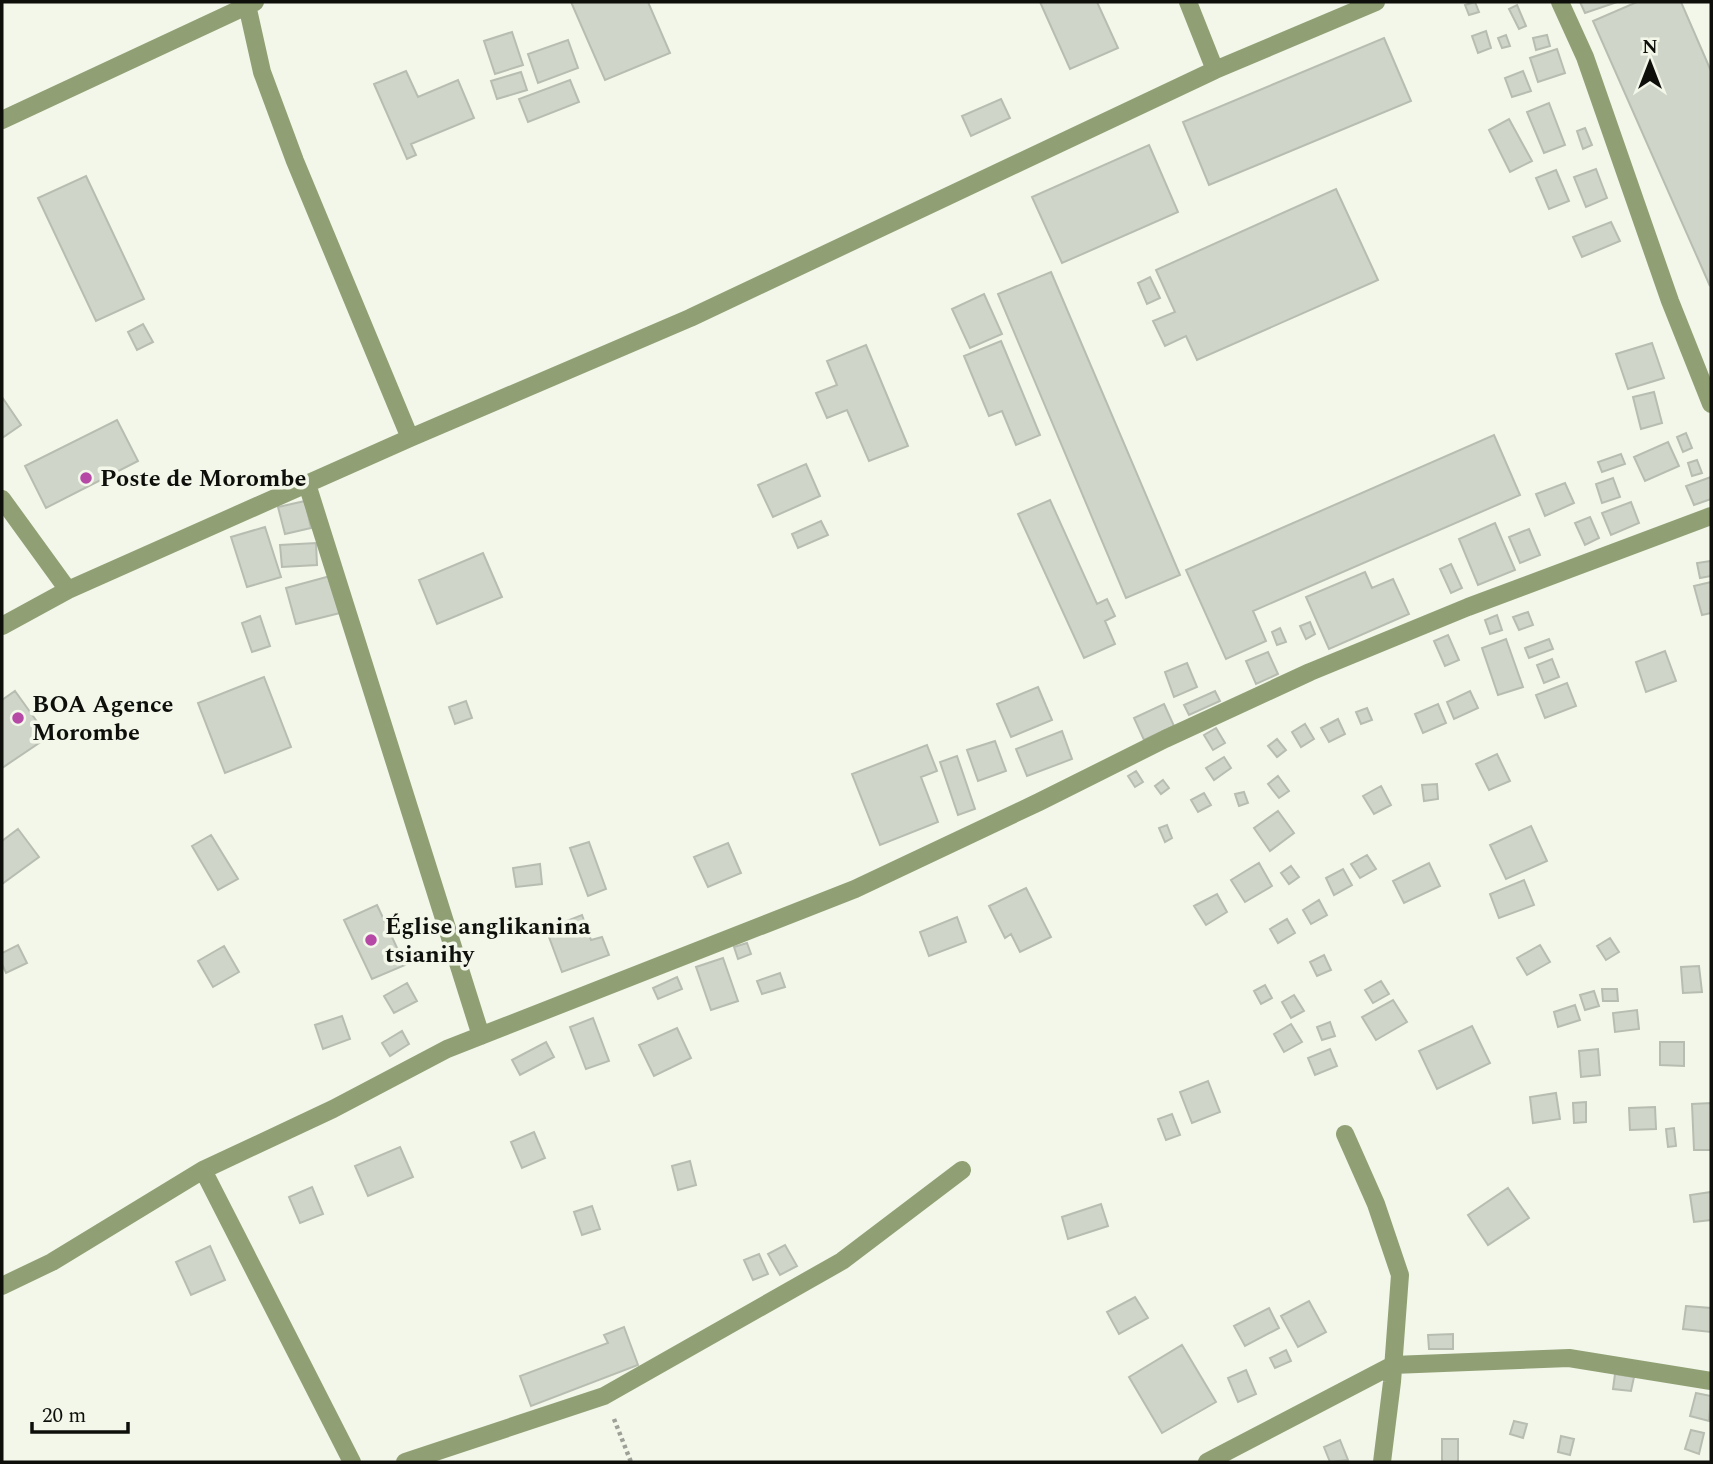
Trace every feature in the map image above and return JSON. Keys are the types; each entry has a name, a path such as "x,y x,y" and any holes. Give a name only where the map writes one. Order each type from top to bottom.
{"street":[{"path":"1188,2 1215,70"},
{"path":"2,625 68,590 410,438 691,318 1215,70 1376,2"},
{"path":"1560,2 1585,57 1670,301 1711,404"},
{"path":"2,120 251,3 261,72 410,438"},
{"path":"307,484 481,1036"},
{"path":"2,499 68,590"},
{"path":"2,1286 52,1262 203,1170 333,1109 447,1049 855,889 1310,672 1468,607 1711,516"},
{"path":"1345,1134 1376,1204 1400,1275 1382,1462"},
{"path":"203,1170 352,1462"},
{"path":"405,1462 604,1396 842,1261 962,1170"},
{"path":"1208,1462 1393,1366 1569,1358 1711,1381"}],"path":[{"path":"604,1396 631,1462"}],"building":[{"path":"571,2 648,2 670,53 605,80"},
{"path":"1040,2 1097,2 1118,48 1070,69"},
{"path":"1475,2 1479,12 1469,15 1465,5"},
{"path":"1580,2 1617,2 1585,13"},
{"path":"1637,2 1681,2 1711,71 1710,286 1593,21"},
{"path":"1517,5 1526,26 1519,29 1509,9"},
{"path":"1486,31 1491,48 1478,53 1472,36"},
{"path":"512,32 523,65 495,74 484,41"},
{"path":"1506,35 1510,46 1502,48 1498,38"},
{"path":"1547,35 1550,46 1536,50 1533,38"},
{"path":"1384,38 1411,101 1209,185 1183,122"},
{"path":"568,40 578,68 538,83 528,54"},
{"path":"1557,49 1565,73 1538,82 1530,58"},
{"path":"406,71 418,97 458,80 474,118 411,144 416,155 407,159 374,84"},
{"path":"1523,71 1531,91 1512,97 1505,78"},
{"path":"521,72 527,90 497,99 491,81"},
{"path":"570,80 579,102 528,122 519,99"},
{"path":"1001,99 1010,118 971,136 962,116"},
{"path":"1549,103 1565,145 1544,153 1527,112"},
{"path":"1509,119 1532,161 1510,172 1489,130"},
{"path":"1585,128 1592,145 1583,149 1577,131"},
{"path":"1149,145 1178,212 1062,263 1032,197"},
{"path":"1596,169 1607,198 1586,207 1574,177"},
{"path":"1556,170 1569,201 1549,209 1536,178"},
{"path":"86,176 144,299 96,321 38,198"},
{"path":"1336,189 1378,280 1197,360 1186,336 1165,346 1153,321 1175,312 1156,270"},
{"path":"1611,222 1620,241 1582,257 1573,237"},
{"path":"1051,272 1180,575 1126,598 998,294"},
{"path":"1150,277 1160,298 1147,304 1138,283"},
{"path":"984,294 1002,334 970,348 952,309"},
{"path":"143,324 153,342 137,350 128,332"},
{"path":"1001,341 1040,435 1016,445 1002,411 989,416 964,356"},
{"path":"1652,343 1664,378 1628,389 1616,354"},
{"path":"866,345 908,446 869,461 847,410 827,418 816,393 837,385 827,361"},
{"path":"1654,392 1662,423 1641,429 1633,397"},
{"path":"2,397 21,425 2,438"},
{"path":"117,420 138,461 46,508 25,466"},
{"path":"1686,433 1692,448 1683,452 1677,437"},
{"path":"1494,435 1520,495 1253,611 1266,641 1226,659 1186,570"},
{"path":"1668,442 1679,466 1645,481 1634,457"},
{"path":"1621,454 1625,464 1602,472 1598,462"},
{"path":"1697,460 1702,473 1692,476 1688,463"},
{"path":"806,464 820,496 773,517 758,485"},
{"path":"1711,477 1711,499 1694,505 1686,486"},
{"path":"1613,478 1620,497 1602,503 1596,484"},
{"path":"1565,483 1574,503 1545,516 1536,494"},
{"path":"1050,500 1097,604 1107,599 1115,616 1105,621 1115,644 1084,658 1018,514"},
{"path":"305,501 311,528 285,534 278,507"},
{"path":"1631,502 1639,523 1611,535 1602,513"},
{"path":"1590,517 1599,538 1585,545 1575,523"},
{"path":"821,521 828,535 798,548 792,534"},
{"path":"1495,523 1515,570 1478,585 1459,539"},
{"path":"265,527 281,577 247,587 231,537"},
{"path":"1529,529 1540,555 1520,563 1509,537"},
{"path":"316,543 317,565 282,567 280,545"},
{"path":"483,553 502,597 437,624 419,580"},
{"path":"1711,561 1711,576 1700,578 1697,563"},
{"path":"1451,564 1462,588 1451,593 1440,569"},
{"path":"1365,572 1372,588 1393,579 1409,614 1329,649 1306,597"},
{"path":"334,575 344,612 296,624 286,588"},
{"path":"1711,582 1711,613 1702,615 1694,586"},
{"path":"1528,612 1533,625 1519,630 1513,617"},
{"path":"1497,615 1502,630 1490,634 1485,620"},
{"path":"260,616 270,646 252,652 242,623"},
{"path":"1310,622 1315,634 1306,639 1300,626"},
{"path":"1280,628 1286,642 1277,645 1272,632"},
{"path":"1448,635 1459,660 1445,666 1434,641"},
{"path":"1506,639 1523,687 1498,695 1482,648"},
{"path":"1549,639 1553,649 1529,658 1525,648"},
{"path":"1665,651 1676,681 1646,692 1636,662"},
{"path":"1268,652 1278,674 1256,684 1246,661"},
{"path":"1552,659 1559,677 1544,683 1537,665"},
{"path":"1187,663 1197,687 1174,697 1165,672"},
{"path":"264,677 291,747 225,773 198,703"},
{"path":"1567,683 1576,706 1545,718 1536,695"},
{"path":"1038,687 1052,720 1011,737 997,704"},
{"name":"BOA Agence Morombe","path":"15,691 48,737 2,768 2,700"},
{"path":"1215,691 1220,701 1189,715 1184,705"},
{"path":"1470,691 1478,708 1454,719 1447,702"},
{"path":"466,701 472,718 455,724 449,707"},
{"path":"1164,704 1174,726 1144,740 1134,718"},
{"path":"1438,704 1446,723 1423,733 1415,714"},
{"path":"1367,708 1372,720 1361,724 1356,712"},
{"path":"1338,719 1345,734 1329,742 1321,728"},
{"path":"1305,724 1314,739 1301,747 1292,732"},
{"path":"1216,728 1225,743 1213,750 1204,735"},
{"path":"1062,731 1072,759 1027,776 1016,749"},
{"path":"1277,739 1286,750 1277,757 1268,746"},
{"path":"995,741 1006,771 978,781 967,750"},
{"path":"927,745 937,771 921,777 938,822 880,845 852,774"},
{"path":"1497,754 1510,781 1489,790 1476,764"},
{"path":"957,756 975,809 958,815 940,762"},
{"path":"1224,757 1231,768 1214,780 1206,768"},
{"path":"1136,771 1143,782 1135,787 1128,776"},
{"path":"1278,776 1289,791 1279,798 1268,784"},
{"path":"1163,780 1169,788 1161,794 1155,786"},
{"path":"1437,784 1438,799 1424,801 1422,785"},
{"path":"1381,786 1391,805 1374,814 1363,796"},
{"path":"1244,792 1248,803 1239,806 1235,794"},
{"path":"1204,793 1211,805 1198,812 1191,800"},
{"path":"1278,811 1294,833 1270,851 1254,828"},
{"path":"1167,825 1172,838 1165,842 1159,828"},
{"path":"1531,826 1547,861 1506,879 1490,845"},
{"path":"18,829 39,857 2,884 2,841"},
{"path":"211,835 238,879 218,890 192,846"},
{"path":"589,842 606,889 588,896 570,848"},
{"path":"728,843 741,873 708,887 694,857"},
{"path":"1367,855 1376,869 1360,878 1351,864"},
{"path":"1259,863 1272,886 1245,902 1231,880"},
{"path":"1429,863 1440,886 1404,903 1393,881"},
{"path":"540,864 542,884 516,887 513,868"},
{"path":"1291,866 1299,877 1289,884 1281,873"},
{"path":"1343,869 1352,885 1334,895 1326,878"},
{"path":"1524,880 1534,905 1499,918 1490,894"},
{"path":"1026,888 1051,937 1020,952 1011,934 1005,938 989,906"},
{"path":"1217,894 1227,912 1206,925 1194,906"},
{"path":"1319,900 1327,915 1311,924 1303,910"},
{"path":"377,905 405,965 372,979 344,920"},
{"path":"582,915 591,940 602,937 609,955 562,972 546,929"},
{"path":"957,917 966,942 929,956 920,932"},
{"path":"1287,919 1295,933 1278,943 1270,929"},
{"path":"1610,938 1619,952 1606,960 1597,946"},
{"path":"747,943 751,954 738,959 734,947"},
{"path":"18,945 27,963 6,973 2,964 2,953"},
{"path":"1540,945 1550,962 1527,975 1517,958"},
{"path":"224,946 239,972 213,987 198,961"},
{"path":"1324,955 1331,970 1317,976 1310,962"},
{"path":"723,958 738,1001 711,1010 696,967"},
{"path":"1699,966 1702,992 1683,993 1681,967"},
{"path":"780,973 785,987 762,994 757,981"},
{"path":"677,977 682,989 658,999 653,988"},
{"path":"1381,981 1389,994 1373,1003 1365,990"},
{"path":"407,983 417,1001 394,1013 384,996"},
{"path":"1265,985 1272,998 1261,1004 1254,991"},
{"path":"1602,989 1617,989 1618,1001 1603,1001"},
{"path":"1594,991 1599,1006 1585,1010 1580,995"},
{"path":"1294,995 1304,1011 1291,1018 1282,1002"},
{"path":"1393,1000 1407,1022 1376,1040 1362,1017"},
{"path":"1575,1005 1580,1020 1558,1027 1554,1012"},
{"path":"1637,1010 1639,1029 1615,1032 1613,1013"},
{"path":"342,1016 350,1039 323,1049 315,1025"},
{"path":"593,1018 609,1061 586,1069 570,1027"},
{"path":"1330,1022 1335,1036 1322,1040 1317,1027"},
{"path":"1291,1024 1302,1042 1284,1052 1274,1034"},
{"path":"1472,1026 1490,1063 1437,1089 1419,1051"},
{"path":"677,1028 691,1058 654,1076 639,1045"},
{"path":"402,1031 409,1044 390,1056 382,1043"},
{"path":"546,1042 554,1057 520,1075 512,1060"},
{"path":"1660,1042 1684,1042 1684,1066 1660,1065"},
{"path":"1330,1049 1337,1066 1315,1075 1308,1058"},
{"path":"1598,1049 1600,1075 1581,1077 1579,1051"},
{"path":"1208,1081 1220,1112 1192,1123 1180,1092"},
{"path":"1556,1093 1560,1119 1533,1123 1530,1097"},
{"path":"1586,1102 1586,1122 1574,1123 1573,1103"},
{"path":"1711,1103 1711,1150 1694,1150 1692,1104"},
{"path":"1655,1107 1656,1129 1630,1130 1629,1108"},
{"path":"1172,1114 1180,1135 1166,1140 1158,1119"},
{"path":"1674,1128 1676,1146 1668,1147 1666,1129"},
{"path":"534,1132 545,1158 522,1168 511,1142"},
{"path":"400,1147 413,1177 368,1196 355,1166"},
{"path":"690,1161 696,1185 678,1190 672,1166"},
{"path":"312,1187 323,1214 300,1223 289,1197"},
{"path":"1508,1188 1529,1218 1488,1245 1468,1215"},
{"path":"1711,1192 1711,1220 1694,1222 1690,1195"},
{"path":"1101,1204 1108,1226 1068,1239 1062,1217"},
{"path":"592,1206 600,1229 582,1235 574,1212"},
{"path":"785,1245 797,1266 780,1275 768,1254"},
{"path":"210,1246 225,1280 191,1295 176,1262"},
{"path":"759,1254 768,1274 753,1280 744,1260"},
{"path":"1135,1297 1148,1318 1119,1334 1107,1312"},
{"path":"1309,1301 1326,1332 1298,1347 1281,1316"},
{"path":"1686,1306 1711,1308 1711,1332 1683,1329"},
{"path":"1269,1308 1279,1328 1245,1346 1234,1326"},
{"path":"624,1327 638,1365 531,1406 520,1376 608,1343 604,1335"},
{"path":"1453,1334 1453,1349 1429,1349 1428,1335"},
{"path":"1182,1345 1216,1402 1162,1433 1129,1377"},
{"path":"1286,1350 1291,1361 1275,1368 1270,1358"},
{"path":"1246,1370 1256,1394 1238,1402 1228,1378"},
{"path":"1615,1374 1634,1377 1631,1391 1613,1389"},
{"path":"1696,1393 1711,1396 1709,1421 1690,1416"},
{"path":"1514,1421 1527,1424 1523,1438 1510,1434"},
{"path":"1691,1430 1704,1433 1699,1454 1685,1449"},
{"path":"1561,1436 1574,1439 1570,1455 1558,1452"},
{"path":"1442,1439 1458,1439 1458,1462 1442,1462"},
{"path":"1340,1440 1348,1460 1330,1462 1324,1447"}],"place":[{"name":"Poste de Morombe","path":"86,478"},
{"name":"BOA Agence Morombe","path":"18,718"},
{"name":"Église anglikanina tsianihy","path":"371,940"}]}
